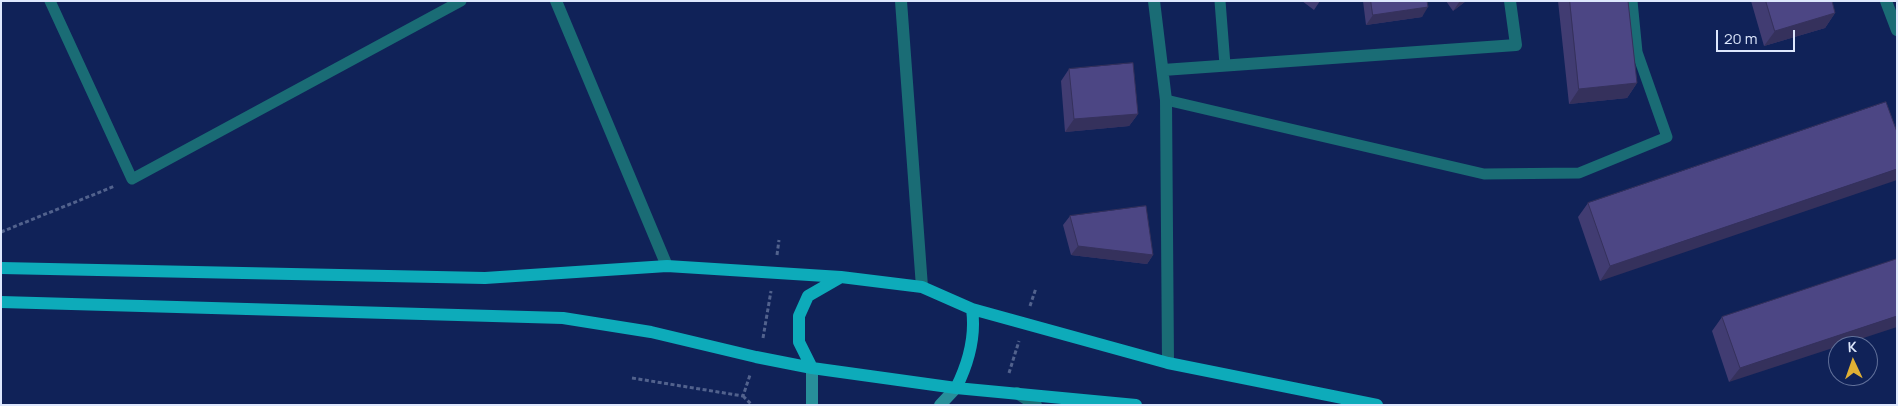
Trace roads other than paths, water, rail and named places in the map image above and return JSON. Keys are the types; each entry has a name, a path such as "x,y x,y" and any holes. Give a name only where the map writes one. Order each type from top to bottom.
{"main road":[{"path":"1,268 485,278 667,266 841,277 922,287 972,309 1168,363 1377,405"},
{"path":"812,368 798,342 799,316 808,296 841,277"},
{"path":"1,302 563,318 651,332 812,368 956,388 1136,405"},
{"path":"956,388 970,351 974,327 972,309"}],"street":[{"path":"556,1 667,266"},
{"path":"901,1 922,287"},
{"path":"1154,1 1166,100 1168,363"},
{"path":"1163,70 1516,45 1510,1"},
{"path":"1886,1 1897,30"},
{"path":"812,368 812,405"},
{"path":"940,405 956,388"},
{"path":"1017,393 1036,405"}],"lane":[{"path":"50,1 132,179 461,1"},
{"path":"1220,1 1225,65"},
{"path":"1166,100 1484,174 1579,173 1667,137 1637,52 1632,1"}]}
